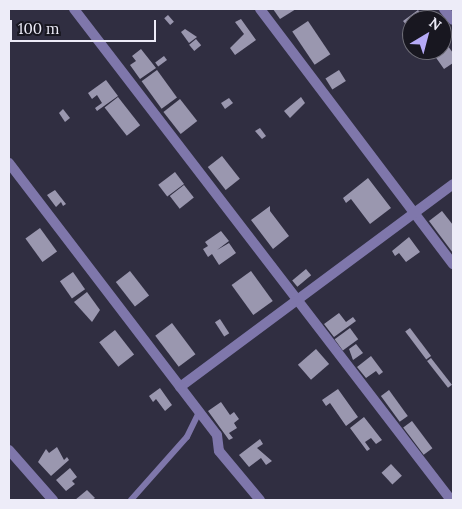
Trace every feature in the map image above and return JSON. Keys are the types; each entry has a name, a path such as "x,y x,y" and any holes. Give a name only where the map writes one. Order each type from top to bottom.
{"street":[{"path":"74,9 450,500"},
{"path":"260,9 453,264"},
{"path":"444,9 453,20"},
{"path":"9,164 217,435 219,451 260,500"},
{"path":"180,387 453,184"},
{"path":"9,450 53,500"}],"lane":[{"path":"132,500 187,437 199,412"}],"building":[{"path":"273,9 296,9 280,19"},
{"path":"168,15 174,22 170,25 164,18"},
{"path":"241,19 256,40 235,55 230,48 244,34 235,22"},
{"path":"308,21 330,54 315,65 292,32"},
{"path":"185,29 197,37 189,43 181,32"},
{"path":"196,39 201,45 194,51 189,45"},
{"path":"141,49 156,68 140,79 130,65 136,61 132,56"},
{"path":"452,52 453,63 444,69 438,60 452,60"},
{"path":"164,56 167,60 158,67 155,63"},
{"path":"157,70 177,98 162,109 142,81"},
{"path":"339,70 346,81 332,90 325,78"},
{"path":"106,80 118,96 97,111 95,108 102,103 97,95 92,99 88,93"},
{"path":"118,97 140,125 127,136 105,107"},
{"path":"301,97 305,103 290,118 284,111"},
{"path":"229,98 233,103 225,109 221,103"},
{"path":"180,99 197,121 181,134 163,112"},
{"path":"63,109 70,118 65,122 59,113"},
{"path":"260,128 266,136 262,139 255,131"},
{"path":"222,156 240,179 226,190 208,167"},
{"path":"175,172 184,184 167,197 158,185"},
{"path":"368,178 391,208 370,224 351,199 346,203 343,198"},
{"path":"184,185 194,198 180,209 170,196"},
{"path":"55,190 66,204 63,206 61,202 56,207 47,195"},
{"path":"270,206 270,211 289,236 273,249 251,220"},
{"path":"442,211 453,225 453,253 429,221"},
{"path":"40,228 57,251 42,262 25,239"},
{"path":"221,231 229,241 217,250 229,243 236,253 219,265 212,254 208,257 203,249 208,246 205,242"},
{"path":"409,237 420,252 406,262 399,253 395,256 392,251"},
{"path":"306,269 311,275 297,287 292,281"},
{"path":"130,271 149,295 135,307 116,282"},
{"path":"251,271 273,301 253,315 232,285"},
{"path":"73,272 85,289 72,298 60,281"},
{"path":"87,292 100,310 92,322 74,302"},
{"path":"339,313 346,322 353,317 356,321 334,337 324,324"},
{"path":"220,319 229,333 224,337 215,322"},
{"path":"172,323 195,354 179,367 155,336"},
{"path":"350,328 358,339 343,350 335,339"},
{"path":"410,328 431,356 426,360 405,332"},
{"path":"115,330 134,354 118,367 99,342"},
{"path":"356,344 363,353 353,360 349,349"},
{"path":"316,349 329,364 311,380 298,365"},
{"path":"371,356 383,372 379,375 376,371 366,378 357,367"},
{"path":"431,358 452,385 448,388 427,361"},
{"path":"160,388 172,405 165,411 156,399 153,402 149,396"},
{"path":"338,389 358,417 346,426 330,403 326,406 322,400"},
{"path":"389,390 408,416 400,422 381,396"},
{"path":"221,402 230,415 234,412 239,419 234,423 237,428 229,433 233,438 229,440 208,411"},
{"path":"364,417 382,440 376,444 371,438 365,442 370,449 367,451 350,428"},
{"path":"412,421 432,448 424,455 403,428"},
{"path":"260,439 263,444 257,448 272,461 266,465 261,458 249,467 239,455"},
{"path":"57,447 64,460 67,457 69,460 51,476 38,462 46,449 49,453"},
{"path":"391,464 402,476 392,485 381,473"},
{"path":"70,468 77,477 72,481 75,484 66,491 56,480"},
{"path":"87,490 95,498 92,500 75,500"}]}
